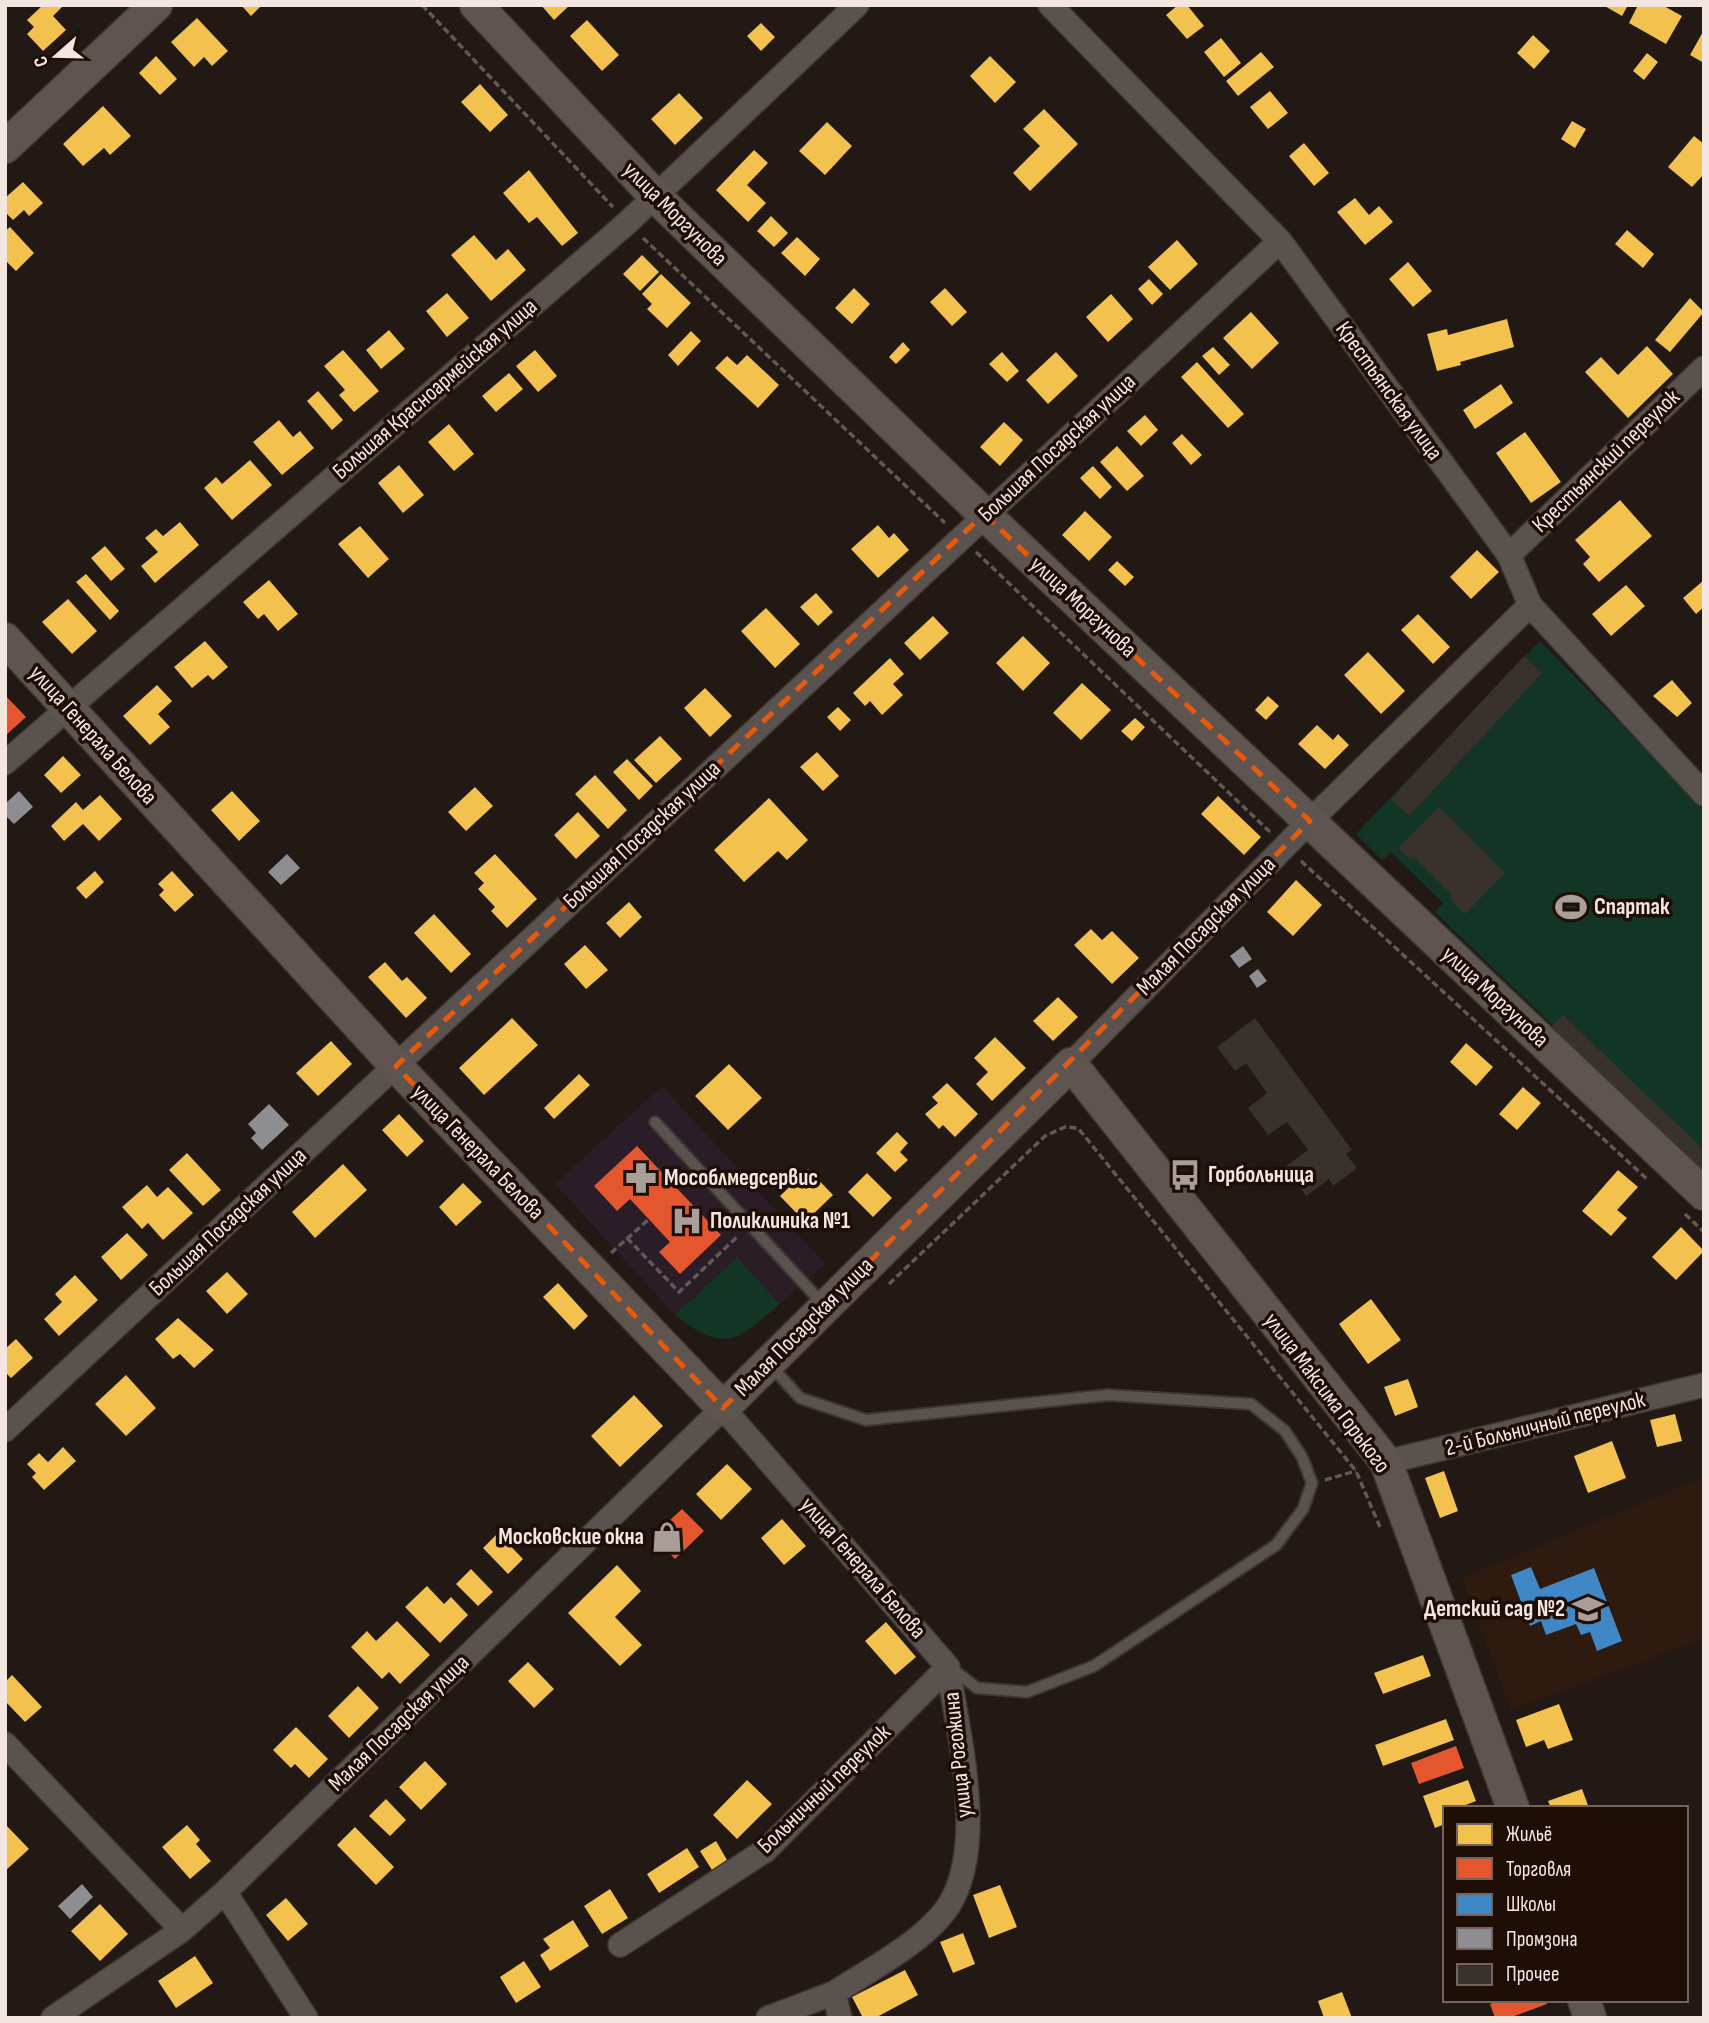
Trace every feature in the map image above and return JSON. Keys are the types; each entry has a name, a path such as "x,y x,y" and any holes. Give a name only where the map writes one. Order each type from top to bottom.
{"main road":[{"path":"5,147 156,5"},
{"name":"улица Моргунова","path":"476,5 656,197 984,514 1310,821 1694,1204"},
{"name":"улица Генерала Белова","path":"5,639 396,1066 723,1408"},
{"name":"Малая Посадская улица","path":"723,1408 1071,1064"},
{"name":"улица Максима Горького","path":"1071,1064 1371,1467 1512,1806"}],"street":[{"name":"Большая Красноармейская улица","path":"5,763 66,707 627,223 857,5"},
{"name":"Крестьянская улица","path":"1051,5 1280,241 1509,555 1530,605 1704,794"},
{"name":"Большая Посадская улица","path":"5,1430 984,514 1280,241"},
{"name":"Крестьянский переулок","path":"1509,555 1704,368"},
{"name":"Малая Посадская улица","path":"1071,1064 1310,821 1530,605"},
{"name":"2-й Больничный переулок","path":"1371,1467 1704,1385"},
{"name":"Малая Посадская улица","path":"53,2018 182,1930 225,1892 723,1408"},
{"name":"улица Генерала Белова","path":"723,1408 948,1667"},
{"name":"Больничный переулок","path":"620,1945 766,1850 948,1667"},
{"name":"улица Рогожина","path":"768,2018 834,1993 916,1939 949,1905 965,1863 967,1802 948,1667"},
{"path":"5,1744 182,1930"},
{"path":"225,1892 306,2018"},
{"path":"834,1993 840,2018"}],"lane":[{"path":"655,1122 825,1306"},
{"path":"768,1363 800,1398 866,1420 1108,1395 1251,1404 1285,1431 1301,1457 1312,1483 1303,1509 1276,1545 1094,1666 1027,1692 977,1688 948,1667"}],"path":[{"path":"422,5 627,223 1285,846 1653,1185"},
{"path":"883,1290 1045,1136 1065,1127 1078,1128 1371,1467 1382,1532"},
{"path":"1694,1204 1704,1231"},
{"path":"627,1238 679,1292 737,1236 745,1245"},
{"path":"1312,1483 1371,1467"}],"highlighted area":[{"path":"984,514 1310,821 723,1408 396,1066"}],"shaded area":[{"name":"Поликлиника №1","path":"662,1086 825,1264 780,1304 737,1258 675,1315 555,1184"},
{"name":"Детский сад №2","path":"1704,1477 1704,1639 1511,1710 1462,1578"}],"green space":[{"name":"Спартак","path":"1540,641 1704,809 1704,1172 1435,912 1443,903 1391,852 1382,860 1356,834"},
{"path":"737,1257 780,1304 752,1327 730,1338 719,1339 707,1335 675,1315"}],"building: Жильё":[{"path":"43,5 64,5 53,16 66,30 43,51 27,34 34,27 27,20"},
{"path":"241,5 262,5 251,16"},
{"path":"541,5 570,5 554,20"},
{"path":"1178,5 1187,5 1204,26 1187,39 1166,15"},
{"path":"1603,5 1628,5 1622,16"},
{"path":"1638,5 1662,5 1682,16 1666,44 1629,23"},
{"path":"197,18 228,51 212,66 204,57 194,67 171,42"},
{"path":"587,20 619,55 602,71 570,36"},
{"path":"761,23 775,37 761,51 747,36"},
{"path":"1704,30 1704,63 1690,55"},
{"path":"1533,35 1550,51 1534,69 1517,53"},
{"path":"1221,38 1241,63 1224,77 1204,52"},
{"path":"1261,52 1274,67 1238,96 1226,81"},
{"path":"1647,53 1658,62 1644,80 1633,71"},
{"path":"156,56 177,79 160,95 139,73"},
{"path":"990,56 1016,82 995,103 970,76"},
{"path":"480,84 508,115 490,132 461,102"},
{"path":"1270,91 1288,113 1268,129 1250,107"},
{"path":"679,93 703,118 675,145 651,119"},
{"path":"103,106 131,136 110,155 104,148 83,166 63,144"},
{"path":"1044,109 1078,144 1030,191 1013,173 1040,146 1023,129"},
{"path":"1572,121 1586,129 1575,148 1561,139"},
{"path":"827,122 852,146 825,175 799,151"},
{"path":"1694,136 1704,144 1704,174 1692,187 1668,167"},
{"path":"1304,143 1329,173 1314,186 1289,156"},
{"path":"754,150 768,163 747,185 766,203 748,222 716,190"},
{"path":"529,170 578,233 562,246 537,217 529,223 503,193"},
{"path":"23,182 43,203 29,216 24,210 13,220 5,212 5,198"},
{"path":"1355,198 1369,215 1379,206 1393,222 1365,245 1337,212"},
{"path":"771,216 788,233 774,247 757,231"},
{"path":"10,227 34,253 16,271 5,260 5,231"},
{"path":"1627,230 1654,254 1643,268 1615,244"},
{"path":"474,235 496,260 508,249 526,270 491,301 451,255"},
{"path":"797,237 820,259 805,276 781,253"},
{"path":"1177,240 1198,264 1170,290 1148,267"},
{"path":"642,255 659,272 640,291 623,274"},
{"path":"1408,262 1432,291 1413,307 1389,279"},
{"path":"661,274 691,303 667,328 647,309 652,304 642,294"},
{"path":"1149,279 1163,294 1152,305 1138,289"},
{"path":"854,288 870,304 852,324 835,308"},
{"path":"945,288 967,312 952,326 930,302"},
{"path":"447,293 469,318 447,337 426,311"},
{"path":"1111,294 1133,319 1108,342 1086,317"},
{"path":"1690,298 1704,312 1670,352 1655,340"},
{"path":"1251,312 1279,343 1252,369 1223,338"},
{"path":"1507,319 1514,347 1437,371 1427,334 1447,329 1448,335"},
{"path":"389,330 405,349 381,369 366,350"},
{"path":"691,331 701,341 678,366 668,355"},
{"path":"903,342 910,350 896,364 889,357"},
{"path":"1647,346 1673,374 1628,418 1585,372 1601,357 1618,375"},
{"path":"1213,347 1230,365 1219,375 1202,356"},
{"path":"343,350 379,391 354,412 339,395 345,390 324,366"},
{"path":"535,350 557,376 538,392 516,366"},
{"path":"1002,352 1019,371 1007,382 989,364"},
{"path":"1056,352 1078,376 1048,404 1026,380"},
{"path":"747,355 779,385 758,408 715,368 727,356 737,365"},
{"path":"1197,362 1244,414 1228,428 1181,377"},
{"path":"509,373 523,389 496,412 482,396"},
{"path":"1501,384 1513,403 1475,429 1463,410"},
{"path":"318,391 343,420 332,430 307,401"},
{"path":"1145,415 1158,430 1141,446 1127,431"},
{"path":"279,420 293,437 300,431 314,448 282,475 253,442"},
{"path":"1004,422 1023,440 1000,466 980,447"},
{"path":"449,424 474,454 454,471 428,442"},
{"path":"1525,432 1561,482 1531,503 1496,453"},
{"path":"1182,434 1202,455 1191,465 1172,443"},
{"path":"1117,446 1144,476 1127,491 1100,462"},
{"path":"250,460 272,485 232,520 204,488 216,477 222,484"},
{"path":"399,465 424,495 403,513 378,483"},
{"path":"1093,466 1112,487 1100,499 1080,478"},
{"path":"1620,500 1652,536 1599,582 1583,564 1590,557 1575,540"},
{"path":"1085,511 1112,537 1089,561 1062,535"},
{"path":"180,522 199,545 155,583 141,566 158,552 145,538 156,529 163,536"},
{"path":"878,525 889,538 894,533 909,550 878,578 851,549"},
{"path":"360,526 389,559 368,578 338,544"},
{"path":"105,546 125,569 111,581 91,558"},
{"path":"1477,550 1499,572 1471,599 1450,577"},
{"path":"1117,561 1134,577 1125,586 1108,570"},
{"path":"86,574 119,611 110,620 76,582"},
{"path":"269,580 298,614 278,631 264,614 258,619 243,602"},
{"path":"1704,580 1704,607 1696,614 1683,598"},
{"path":"1626,585 1645,606 1611,636 1592,614"},
{"path":"816,593 833,612 818,626 800,607"},
{"path":"68,599 97,631 72,654 42,622"},
{"path":"766,608 800,644 775,668 741,631"},
{"path":"1418,614 1450,647 1433,664 1401,630"},
{"path":"933,616 949,633 920,660 904,643"},
{"path":"1023,636 1050,663 1023,691 996,663"},
{"path":"205,641 228,667 213,680 208,675 192,688 174,667"},
{"path":"1368,652 1405,691 1381,714 1344,675"},
{"path":"890,658 904,674 893,684 903,695 882,715 870,701 865,706 853,693"},
{"path":"1672,680 1692,703 1677,717 1653,696"},
{"path":"1082,683 1111,710 1081,740 1053,713"},
{"path":"157,685 172,701 158,714 170,727 150,745 123,716"},
{"path":"705,688 732,716 710,737 684,708"},
{"path":"1268,696 1279,706 1266,720 1255,710"},
{"path":"838,707 851,720 840,731 827,717"},
{"path":"1135,718 1145,727 1132,741 1121,731"},
{"path":"1317,725 1333,740 1338,734 1349,745 1325,769 1298,744"},
{"path":"660,736 682,759 656,783 634,760"},
{"path":"817,752 839,776 823,791 800,767"},
{"path":"63,756 81,775 61,793 44,775"},
{"path":"627,759 653,786 639,800 613,772"},
{"path":"595,775 627,810 608,829 575,794"},
{"path":"475,787 493,806 466,831 448,812"},
{"path":"232,791 260,821 239,841 211,810"},
{"path":"100,795 122,819 99,841 83,824 64,841 51,826 76,802 83,810"},
{"path":"1218,796 1261,837 1244,855 1201,814"},
{"path":"769,798 808,840 787,860 778,851 744,882 714,850"},
{"path":"578,812 600,836 576,859 554,835"},
{"path":"495,854 537,899 507,928 491,911 495,907 478,889 484,883 474,873"},
{"path":"95,871 104,882 86,899 76,888"},
{"path":"172,871 194,895 175,912 159,895 164,890 158,884"},
{"path":"1296,880 1322,905 1293,936 1267,912"},
{"path":"629,902 642,917 620,938 606,923"},
{"path":"434,914 471,954 451,973 414,933"},
{"path":"1091,929 1102,940 1112,931 1139,958 1112,984 1074,945"},
{"path":"585,945 608,970 586,989 564,964"},
{"path":"385,962 402,981 407,977 427,998 406,1018 368,977"},
{"path":"1058,997 1078,1017 1053,1041 1033,1021"},
{"path":"512,1018 538,1045 484,1095 459,1068"},
{"path":"995,1037 1026,1068 992,1101 976,1084 988,1072 974,1058"},
{"path":"331,1041 352,1064 318,1096 296,1073"},
{"path":"1466,1043 1493,1067 1476,1086 1450,1062"},
{"path":"729,1064 762,1098 728,1130 695,1096"},
{"path":"579,1074 590,1085 554,1119 544,1108"},
{"path":"947,1083 978,1114 955,1137 943,1125 939,1129 925,1114 938,1103 932,1097"},
{"path":"1523,1087 1541,1103 1517,1130 1499,1114"},
{"path":"399,1114 424,1141 407,1157 382,1130"},
{"path":"897,1132 908,1143 900,1152 908,1160 895,1172 876,1153"},
{"path":"187,1153 221,1190 203,1206 169,1170"},
{"path":"343,1164 367,1190 315,1238 292,1212"},
{"path":"808,1169 833,1195 805,1222 780,1196"},
{"path":"1618,1170 1638,1187 1617,1210 1627,1218 1611,1236 1582,1211"},
{"path":"867,1173 892,1198 873,1217 848,1192"},
{"path":"463,1183 482,1202 456,1226 439,1207"},
{"path":"147,1185 157,1197 168,1187 193,1213 163,1240 148,1223 142,1229 122,1207"},
{"path":"1681,1227 1704,1251 1676,1280 1652,1257"},
{"path":"127,1233 148,1255 121,1280 101,1257"},
{"path":"227,1272 248,1294 227,1314 206,1291"},
{"path":"75,1275 98,1300 59,1336 44,1319 62,1302 55,1294"},
{"path":"558,1283 588,1316 574,1330 543,1297"},
{"path":"1371,1299 1401,1340 1368,1364 1339,1324"},
{"path":"178,1318 214,1350 194,1368 180,1354 173,1359 155,1339"},
{"path":"16,1339 33,1358 11,1378 5,1372 5,1349"},
{"path":"126,1375 156,1408 126,1436 95,1404"},
{"path":"1408,1379 1418,1407 1395,1416 1384,1387"},
{"path":"634,1395 663,1426 620,1467 591,1436"},
{"path":"1675,1414 1682,1441 1657,1447 1650,1420"},
{"path":"1612,1441 1626,1478 1588,1493 1574,1456"},
{"path":"63,1447 76,1461 44,1490 32,1477 36,1473 27,1464 39,1453 48,1462"},
{"path":"727,1464 752,1489 721,1520 696,1494"},
{"path":"1444,1471 1458,1511 1440,1518 1425,1478"},
{"path":"782,1519 806,1546 784,1565 761,1538"},
{"path":"498,1533 523,1559 508,1574 483,1548"},
{"path":"617,1565 641,1591 615,1617 642,1645 620,1666 568,1613"},
{"path":"471,1569 493,1592 478,1606 456,1584"},
{"path":"427,1586 444,1604 451,1597 468,1615 440,1643 405,1607"},
{"path":"397,1621 430,1655 400,1684 389,1672 382,1679 351,1647 367,1631 376,1641"},
{"path":"886,1622 916,1657 895,1675 865,1641"},
{"path":"1423,1655 1431,1676 1383,1694 1374,1673"},
{"path":"528,1662 554,1689 534,1708 508,1681"},
{"path":"12,1675 42,1707 25,1722 5,1701 5,1682"},
{"path":"358,1686 379,1708 349,1738 328,1716"},
{"path":"1559,1704 1573,1740 1548,1749 1544,1740 1526,1747 1516,1720"},
{"path":"1446,1719 1454,1740 1383,1766 1375,1745"},
{"path":"296,1727 328,1759 309,1778 295,1764 291,1768 273,1750"},
{"path":"425,1761 447,1784 421,1810 399,1787"},
{"path":"747,1780 772,1804 737,1839 713,1815"},
{"path":"1468,1780 1476,1801 1463,1806 1443,1806 1443,1825 1435,1828 1423,1796"},
{"path":"1582,1789 1588,1806 1550,1806 1548,1801"},
{"path":"386,1799 406,1820 390,1836 369,1816"},
{"path":"5,1824 29,1849 5,1871"},
{"path":"187,1825 200,1840 196,1844 211,1861 190,1879 162,1847"},
{"path":"355,1827 394,1867 376,1885 337,1845"},
{"path":"716,1841 727,1860 712,1870 700,1851"},
{"path":"687,1848 699,1867 659,1893 647,1874"},
{"path":"1000,1885 1017,1927 989,1938 973,1895"},
{"path":"610,1889 628,1918 602,1934 584,1906"},
{"path":"286,1898 308,1924 288,1941 266,1915"},
{"path":"100,1904 128,1934 100,1961 71,1931"},
{"path":"573,1920 589,1946 550,1971 540,1955 550,1948 543,1939"},
{"path":"963,1933 975,1964 953,1973 940,1942"},
{"path":"195,1956 213,1983 176,2008 158,1981"},
{"path":"524,1961 541,1987 516,2003 500,1977"},
{"path":"905,1970 918,1995 875,2018 863,2018 852,1997"},
{"path":"1342,1992 1352,2018 1324,2018 1318,2001"}],"building: Торговля":[{"path":"5,695 26,717 5,736"},
{"path":"637,1146 721,1235 680,1274 659,1252 670,1242 630,1199 617,1211 594,1186"},
{"path":"682,1509 704,1531 675,1559 653,1536"},
{"path":"1456,1746 1464,1768 1419,1784 1411,1763"},
{"path":"1490,2004 1547,2004 1509,2018 1495,2018"}],"building: Школы":[{"path":"1531,1567 1540,1589 1594,1568 1622,1641 1597,1651 1590,1632 1581,1635 1576,1624 1546,1635 1541,1621 1530,1626 1511,1575"}],"building: Промзона":[{"path":"19,791 33,807 14,824 5,815 5,804"},
{"path":"287,854 300,868 281,885 268,872"},
{"path":"1243,946 1252,959 1239,968 1230,956"},
{"path":"1258,969 1267,981 1257,988 1249,976"},
{"path":"269,1104 289,1125 262,1150 251,1138 256,1133 248,1124"},
{"path":"82,1884 93,1897 70,1919 58,1906"}],"building: Прочее":[{"path":"1524,656 1542,673 1409,816 1391,799"},
{"path":"1439,807 1505,873 1465,914 1449,898 1452,895 1414,857 1411,860 1398,848"},
{"path":"1563,1015 1704,1150 1704,1172 1551,1027"},
{"path":"1255,1018 1352,1150 1346,1154 1357,1168 1333,1186 1329,1179 1306,1196 1285,1167 1308,1150 1287,1122 1268,1135 1248,1108 1267,1093 1246,1063 1235,1071 1217,1047"}],"place":[{"name":"Спартак","path":"1571,907"},
{"name":"Горбольница","path":"1185,1175"},
{"name":"Мособлмедсервис","path":"641,1178"},
{"name":"Поликлиника №1","path":"687,1221"},
{"name":"Московские окна","path":"667,1537"},
{"name":"Детский сад №2","path":"1588,1609"}]}
